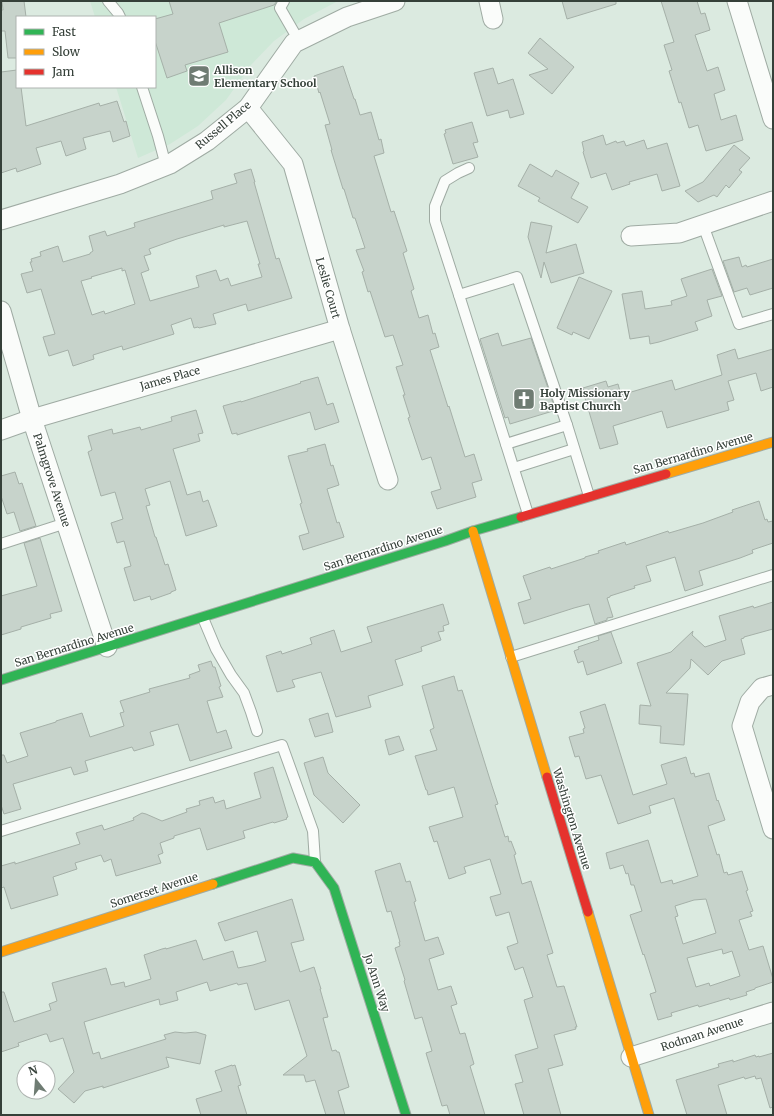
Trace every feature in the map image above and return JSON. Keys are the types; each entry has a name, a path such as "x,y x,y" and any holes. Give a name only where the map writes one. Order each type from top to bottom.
{"street":[{"name":"Russell Place","path":"1,220 120,184 166,166 207,141 248,108 294,43 347,17 395,1"},
{"path":"490,1 494,19"},
{"path":"737,1 773,119"},
{"name":"Leslie Court","path":"248,108 293,164 340,329 388,480"},
{"path":"631,236 679,233 773,201"},
{"name":"Palmgrove Avenue","path":"1,311 32,419 107,648"},
{"name":"James Place","path":"1,430 32,419 340,329"},
{"name":"San Bernardino Avenue","path":"1,680 203,618 445,541 472,531 773,442"},
{"name":"Washington Avenue","path":"472,531 649,1115"},
{"path":"773,684 762,688 750,702 742,726 773,829"},
{"name":"Somerset Avenue","path":"1,952 293,858 315,862"},
{"name":"Jo Ann Way","path":"315,862 334,888 406,1115"},
{"name":"Rodman Avenue","path":"632,1057 773,1012"}],"lane":[{"path":"108,1 120,16"},
{"path":"284,1 280,8 299,41"},
{"path":"142,88 166,166"},
{"path":"469,168 445,181 435,206 435,221 528,514"},
{"path":"703,225 739,324 773,314"},
{"path":"459,295 517,277 589,496"},
{"path":"506,444 567,426"},
{"path":"514,468 574,449"},
{"path":"1,544 66,523"},
{"path":"511,657 773,575"},
{"path":"203,618 216,649 231,676 244,693 256,731"},
{"path":"1,831 282,745 313,831 315,862"}],"shaded area":[{"name":"Allison Elementary School","path":"90,1 338,1 304,19 274,41 251,65 226,100 198,126 170,144 138,158 116,88 156,88 156,16 95,16"}],"building":[{"path":"2,1 24,1 26,16 16,16 16,58 8,58 5,31 1,31 1,10 3,10"},
{"path":"169,1 277,1 274,5 219,23 228,52 185,65 187,71 167,78 156,44 156,19 173,14"},
{"path":"562,1 616,1 616,4 567,19"},
{"path":"661,1 697,1 701,14 705,13 710,30 695,35 707,71 718,67 725,90 714,94 721,120 736,115 743,140 706,151 698,125 689,128 669,71 672,70 664,45 674,42"},
{"path":"540,38 574,67 552,94 529,75 548,69 528,53"},
{"path":"343,66 360,115 371,112 379,140 381,139 384,153 374,156 391,212 394,211 407,251 403,253 414,289 411,291 419,318 428,315 433,334 435,333 439,347 430,350 465,457 474,454 482,480 472,483 476,497 437,509 431,492 441,489 431,457 422,460 408,418 410,417 403,395 405,395 396,367 403,365 393,335 385,337 370,291 368,292 362,272 364,271 356,250 365,248 355,218 353,218 331,150 325,125 330,124 314,76"},
{"path":"493,68 498,84 513,79 524,114 510,118 508,110 487,116 474,73"},
{"path":"16,70 16,88 21,88 26,126 99,103 100,106 117,101 124,122 126,121 130,136 113,142 110,131 83,138 86,149 66,156 61,141 36,148 41,164 17,172 16,168 1,173 1,72"},
{"path":"472,122 478,142 473,143 478,157 453,164 444,134 446,133 445,130"},
{"path":"603,135 606,145 616,141 617,143 624,141 626,146 644,140 647,149 667,143 680,186 662,191 657,174 629,182 630,184 612,190 606,173 591,178 583,152 582,142"},
{"path":"734,145 750,158 739,170 742,172 729,188 726,185 717,197 714,195 698,202 685,191 703,182"},
{"path":"530,164 552,177 556,170 579,183 571,198 588,207 578,223 538,201 540,198 518,186"},
{"path":"251,169 276,259 279,258 292,298 248,311 246,304 213,314 216,324 199,328 194,328 191,318 171,325 174,334 123,350 122,346 93,355 94,359 73,366 68,350 49,356 43,337 55,334 41,289 27,293 21,274 33,271 30,262 32,262 31,259 41,256 40,252 58,246 63,262 90,254 93,251 89,236 105,231 107,236 135,227 134,223 213,199 211,191 237,183 234,174","holes":["247,221 260,264 258,264 262,277 231,286 228,278 220,281 216,270 196,276 199,287 150,301 141,273 149,270 144,256 151,254 149,249 224,225 224,227","122,268 122,271 125,270 135,304 105,314 104,311 92,315 81,281"]},
{"path":"531,222 552,226 546,253 576,244 584,273 551,283 544,262 541,278 528,237"},
{"path":"739,257 742,267 746,265 747,267 773,259 773,288 750,295 747,288 734,292 723,261"},
{"path":"712,269 722,296 707,300 712,316 695,322 698,330 650,344 649,336 630,339 622,294 642,291 645,309 672,305 671,301 687,296 681,279"},
{"path":"579,277 612,291 589,339 573,332 572,335 557,328"},
{"path":"498,333 502,346 531,338 553,403 551,404 553,411 510,424 508,417 505,418 480,339"},
{"path":"735,349 738,359 773,349 773,387 761,391 756,373 728,381 734,400 727,402 729,410 667,428 662,411 613,426 618,444 600,449 583,388 606,381 608,387 618,384 621,395 672,380 675,390 722,375 717,355"},
{"path":"318,377 327,405 333,403 339,422 315,430 310,412 237,435 237,433 232,434 223,406 241,402"},
{"path":"196,410 203,433 198,434 200,441 173,449 187,495 200,491 203,502 208,500 217,526 186,536 170,481 145,489 150,505 146,506 155,537 165,565 168,564 176,590 151,600 150,596 134,601 124,568 131,566 124,541 117,543 111,523 123,519 115,492 101,496 88,452 92,450 88,436 112,429 113,434 140,427 141,430 172,421 171,417"},
{"path":"325,444 331,466 333,465 339,485 327,489 337,523 339,522 344,537 303,550 299,536 309,533 288,456 308,451 307,449"},
{"path":"15,472 19,484 22,483 36,526 20,531 14,512 7,514 1,496 1,476"},
{"path":"759,501 765,520 767,519 768,522 773,521 773,543 752,550 753,553 740,558 699,571 703,585 685,591 675,557 646,566 651,581 634,586 635,588 607,598 613,617 607,618 607,620 595,624 589,604 524,624 518,603 531,599 523,576 585,558 599,553 598,551 625,542 626,545 668,531 669,533 703,523 733,512 732,510"},
{"path":"40,538 62,611 50,614 51,618 1,635 1,596 37,586 24,543"},
{"path":"773,602 773,629 741,639 745,654 722,661 708,675 691,659 690,668 666,693 688,694 684,745 660,743 661,726 639,724 640,705 651,706 637,663 671,652 693,631 692,635 705,647 726,640 719,616"},
{"path":"443,604 449,624 443,626 444,631 438,632 441,640 421,647 422,651 395,660 403,685 368,696 371,707 336,717 321,672 292,680 295,687 277,692 266,656 281,651 282,654 312,644 310,638 334,630 341,652 372,642 367,627"},
{"path":"611,632 622,663 587,675 583,661 578,663 574,651 579,649 578,647 599,640 598,636"},
{"path":"211,661 213,667 215,667 221,686 219,687 223,697 207,701 217,733 226,730 232,748 190,761 178,724 150,732 154,745 134,751 132,747 85,761 88,771 74,775 71,767 13,784 21,809 4,814 1,805 1,755 4,755 7,763 28,756 20,733 82,713 90,737 124,726 120,713 124,712 120,701 150,692 149,689 190,678 189,675 200,671 198,665"},
{"path":"454,676 458,691 462,690 498,804 495,805 505,837 508,836 509,842 511,841 516,854 514,855 522,884 531,881 553,953 547,955 557,987 564,986 577,1027 575,1027 576,1029 554,1035 563,1065 548,1069 561,1115 524,1115 515,1084 523,1082 515,1055 538,1048 524,1000 533,997 523,967 515,970 507,947 518,943 509,912 496,916 490,897 501,894 490,859 464,867 466,873 449,879 437,841 434,842 429,827 463,817 454,787 428,795 415,756 437,750 430,730 434,728 422,686"},
{"path":"605,704 633,795 667,784 661,765 686,757 691,774 694,773 695,777 709,773 717,801 718,800 725,820 708,826 717,855 719,854 724,873 727,872 728,875 742,871 748,890 746,891 753,911 750,912 752,916 739,920 749,950 763,946 773,982 746,992 747,995 730,1000 729,998 699,1007 698,1005 671,1013 672,1016 658,1020 650,994 656,992 630,915 642,911 634,885 631,885 628,873 626,874 623,865 610,869 606,853 648,840 661,883 672,880 673,884 698,876 674,798 649,806 651,813 618,824 601,775 586,779 579,756 575,757 569,737 584,733 583,729 585,728 580,712","holes":["706,899 716,933 683,944 675,917 678,916 675,906 694,900","722,949 723,954 732,951 740,976 710,986 709,983 696,987 687,958"]},
{"path":"328,713 333,732 315,737 309,719"},
{"path":"399,736 404,750 389,755 385,740"},
{"path":"323,757 328,773 360,805 343,823 314,795 304,763"},
{"path":"273,767 288,817 286,818 287,819 243,831 245,838 207,850 200,828 174,836 174,838 160,843 163,853 158,855 161,863 116,876 111,859 104,862 101,855 75,863 77,869 53,877 58,895 11,909 4,887 1,888 1,866 15,862 15,864 80,844 76,833 102,825 104,830 134,820 133,818 142,813 162,821 187,812 186,809 200,805 199,801 213,797 215,803 224,800 226,809 261,798 254,773"},
{"path":"400,863 406,882 410,881 416,901 414,902 425,941 438,937 444,954 429,959 438,990 451,986 457,1004 451,1006 460,1034 465,1033 474,1064 470,1066 485,1115 450,1115 447,1105 442,1106 426,1053 432,1051 422,1017 415,1019 395,948 400,946 400,942 391,911 387,912 375,871"},
{"path":"292,899 304,940 291,943 300,972 314,967 321,989 328,1017 323,1018 332,1051 336,1050 339,1052 349,1087 338,1091 345,1115 326,1115 315,1080 306,1082 304,1075 283,1075 307,1056 289,1000 255,1010 247,983 238,985 237,983 210,991 207,982 176,992 178,1000 160,1005 159,999 84,1022 93,1054 99,1052 101,1059 166,1039 164,1035 175,1032 196,1032 206,1035 200,1064 166,1057 169,1067 103,1088 103,1086 85,1091 74,1103 58,1089 74,1072 63,1038 50,1042 47,1034 45,1034 18,1043 19,1046 1,1052 1,992 4,992 14,1022 51,1010 49,1004 57,1001 52,983 106,968 111,985 124,982 125,987 151,979 144,955 196,940 203,960 233,951 238,968 266,961 257,931 225,941 218,923"},
{"path":"773,1053 773,1107 770,1108 761,1078 756,1079 755,1076 745,1079 744,1077 718,1085 727,1115 687,1115 676,1080 719,1067 718,1064 733,1060 733,1062 755,1055 756,1057 759,1057"},
{"path":"235,1065 241,1085 238,1086 247,1115 201,1115 196,1099 222,1091 215,1071"}],"traffic: fast":[{"path":"1,680 521,517"},
{"path":"213,884 293,858 315,862 334,888 406,1115"}],"traffic: slow":[{"path":"666,474 773,442"},
{"path":"473,531 547,777"},
{"path":"1,952 213,884"},
{"path":"588,912 649,1115"}],"traffic: jam":[{"path":"521,517 666,474"},
{"path":"547,777 588,912"}],"place":[{"name":"Allison Elementary School","path":"199,76"},
{"name":"Holy Missionary Baptist Church","path":"524,399"}]}
